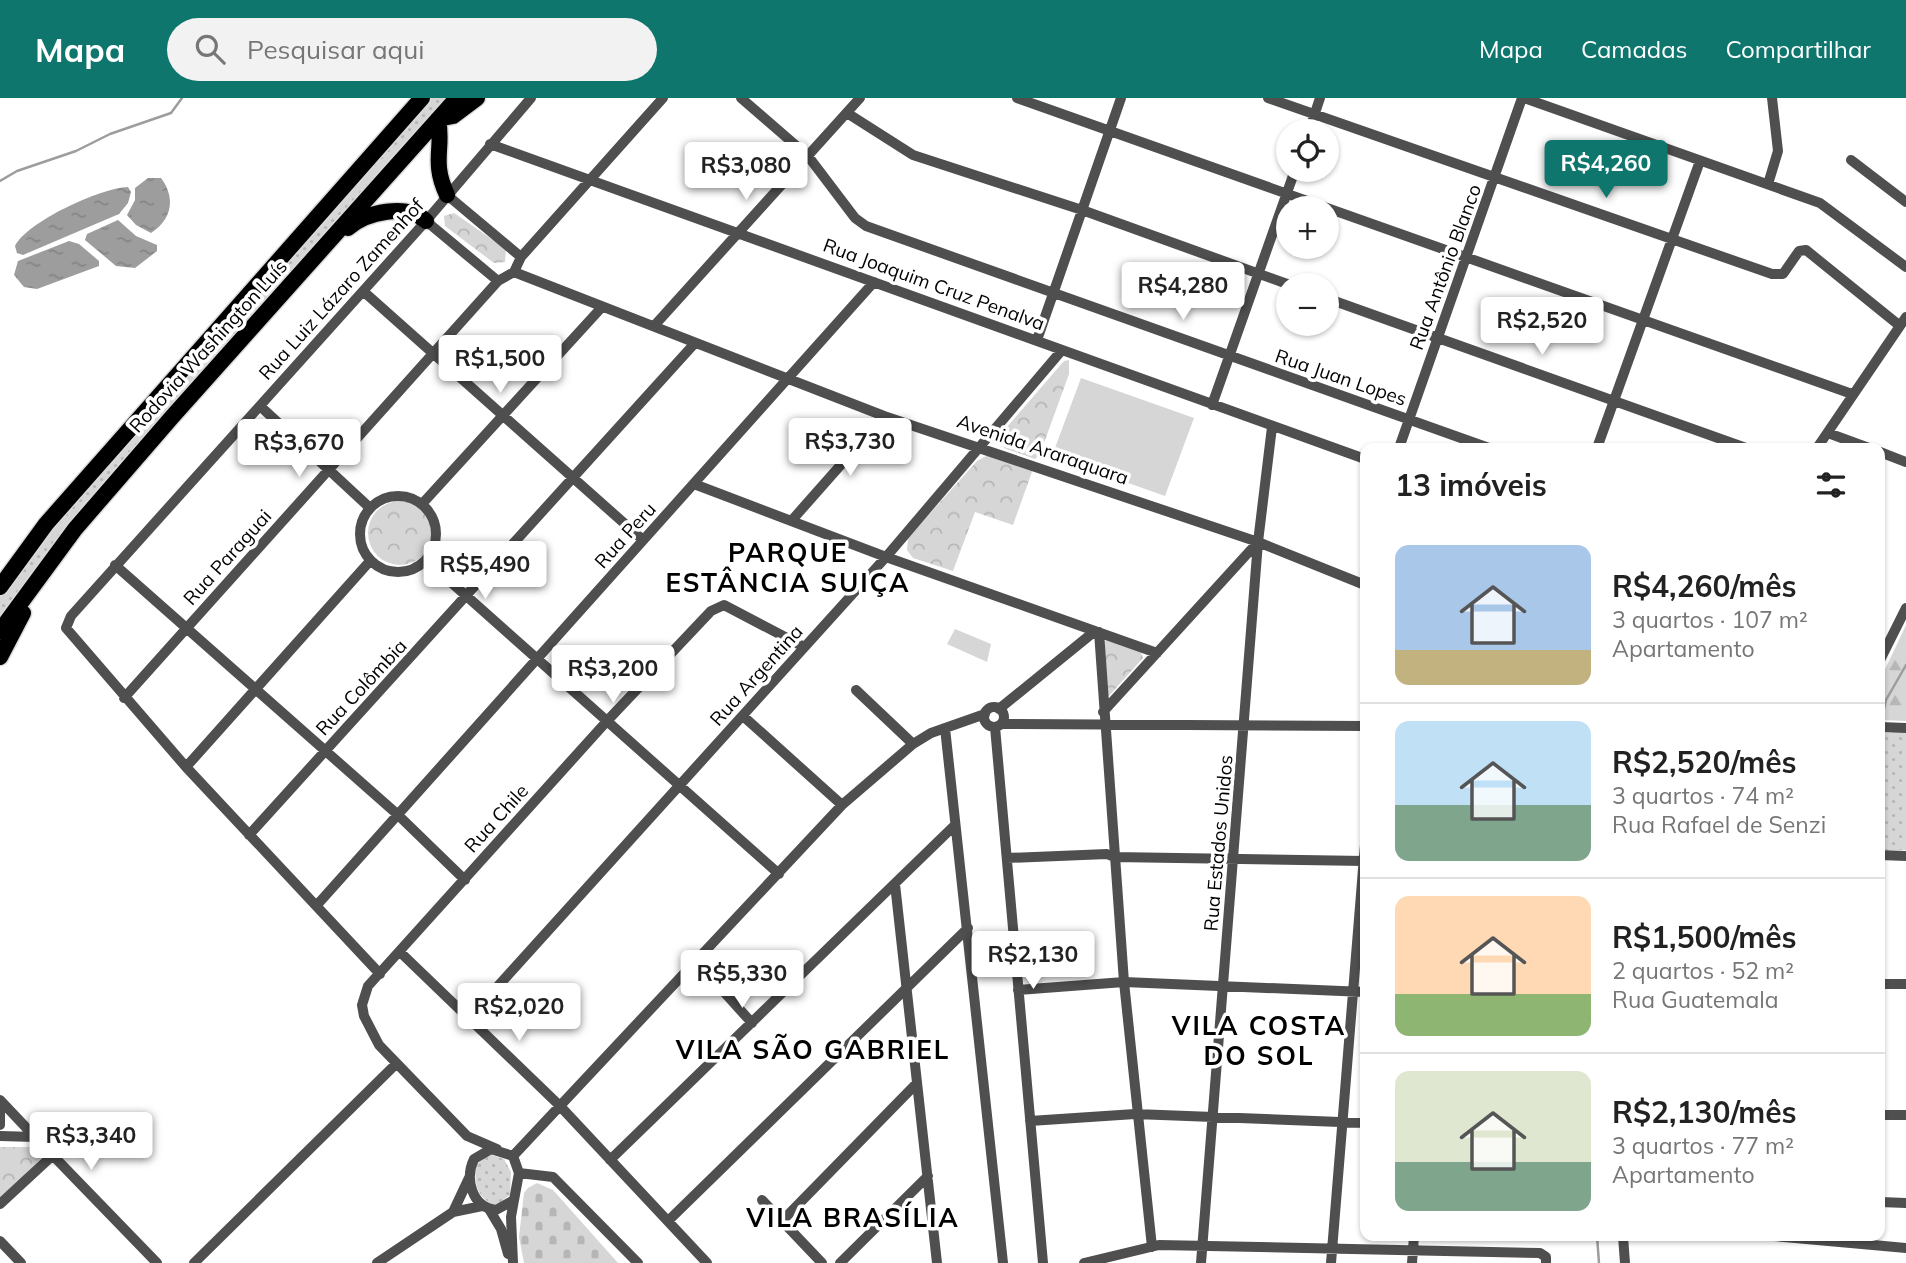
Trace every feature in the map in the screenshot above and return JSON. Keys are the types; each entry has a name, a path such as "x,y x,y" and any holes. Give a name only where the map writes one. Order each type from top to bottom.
{"highway":[{"name":"Rodovia Washington Luís","path":"0,587 46,524 420,98"},
{"name":"Rodovia Washington Luís","path":"0,631 75,529 457,98"},
{"path":"447,195 437,163 441,131 438,119 453,116 477,98"},
{"path":"317,256 352,224 364,218 408,212 419,215 426,221"},
{"path":"0,574 46,524"},
{"path":"0,657 27,605 75,529"}],"street":[{"name":"Rua Luiz Lázaro Zamenhof","path":"124,698 66,628 71,615 426,221 531,98"},
{"path":"514,272 521,257 663,98"},
{"path":"741,98 808,156"},
{"path":"654,326 860,98"},
{"path":"1017,98 1852,394"},
{"path":"1037,340 1121,98"},
{"path":"1268,98 1777,275 1783,274 1799,251 1804,249 1903,321 1821,443"},
{"path":"1313,119 1320,98"},
{"path":"1523,98 1829,208 1906,267"},
{"name":"Rua Antônio Blanco","path":"1401,443 1523,98"},
{"path":"1768,184 1778,151 1772,98"},
{"path":"847,113 913,155 1082,210 1276,280"},
{"name":"Rua Joaquim Cruz Penalva","path":"490,144 741,232 1360,457"},
{"name":"Rua Juan Lopes","path":"808,156 855,218 866,226 1475,443"},
{"path":"1851,160 1906,202"},
{"path":"1599,443 1700,161"},
{"path":"1212,405 1292,182"},
{"path":"447,195 521,257"},
{"path":"426,221 498,281"},
{"name":"Rua Paraguai","path":"124,698 498,281 514,272"},
{"name":"Avenida Araraquara","path":"514,272 884,416 983,446 1258,542 1360,583"},
{"name":"Rua Peru","path":"317,905 874,282"},
{"path":"363,291 643,540"},
{"path":"1339,303 1732,443"},
{"path":"422,504 602,307"},
{"name":"Rua Colômbia","path":"249,835 695,343"},
{"name":"Rua Argentina","path":"470,1017 886,557 1062,350"},
{"path":"260,405 370,508"},
{"path":"793,519 884,416"},
{"name":"Rua Estados Unidos","path":"1201,1263 1246,724 1258,542 1272,427"},
{"path":"1828,433 1855,443"},
{"path":"1885,454 1906,462"},
{"path":"694,484 793,519 886,557 1157,653"},
{"path":"391,496 403,496 422,504 436,527 433,550 426,560 406,572 394,572 370,561 361,541 360,529 370,508 391,496"},
{"path":"1103,712 1258,542"},
{"path":"426,560 779,874"},
{"path":"186,767 370,561"},
{"path":"116,565 397,814 465,880"},
{"name":"Rua Chile","path":"467,1136 379,1045 363,1016 364,995 368,986 401,953 607,721 711,611 724,606 804,647"},
{"path":"1885,650 1906,608"},
{"path":"513,1156 842,804 913,744 945,728 985,714 993,708 999,709 1097,632"},
{"path":"1097,632 1135,1114 1152,1247"},
{"path":"856,691 913,744"},
{"path":"124,698 380,974"},
{"path":"995,725 1003,718 999,709"},
{"path":"985,714 995,725 1043,1263"},
{"path":"743,716 842,804"},
{"path":"960,723 1360,726"},
{"path":"1885,727 1906,728"},
{"path":"945,728 1003,1263"},
{"path":"610,1160 955,825"},
{"path":"1007,858 1107,854 1114,857 1360,861"},
{"path":"1885,855 1906,856"},
{"path":"895,884 937,1263"},
{"path":"668,1221 968,928"},
{"path":"401,953 559,1105 707,1263"},
{"path":"696,961 752,1023"},
{"path":"1331,1263 1342,1122 1360,966"},
{"path":"1018,990 1124,982 1359,992"},
{"path":"1885,984 1906,984"},
{"path":"194,1263 396,1064"},
{"path":"782,1221 917,1083"},
{"path":"0,1102 0,1125"},
{"path":"0,1102 158,1263"},
{"path":"1030,1121 1135,1114 1360,1123"},
{"path":"1885,1115 1906,1115"},
{"path":"0,1136 35,1136"},
{"path":"467,1136 513,1156 519,1173 511,1217 512,1263"},
{"path":"453,1212 469,1178 472,1164 467,1136"},
{"path":"472,1164 485,1150 497,1149"},
{"path":"0,1203 53,1155"},
{"path":"519,1173 553,1177 638,1263"},
{"path":"840,1263 928,1176"},
{"path":"469,1178 476,1199 501,1229 512,1263"},
{"path":"377,1263 453,1212 485,1207 503,1209 514,1200"},
{"path":"762,1200 822,1263"},
{"path":"1885,1202 1906,1203"},
{"path":"0,1241 21,1263"},
{"path":"1412,1263 1414,1241"},
{"path":"1623,1241 1625,1263"},
{"path":"1829,1241 1906,1248"},
{"path":"1084,1263 1120,1259 1152,1247 1203,1245 1541,1253 1546,1260"}],"green space":[{"path":"429,98 451,98 0,623 0,595 59,518"},
{"path":"454,213 506,249 505,262 494,263 445,226 444,216"},
{"path":"1069,360 1069,374 1040,454 1035,459 1004,448 1001,434 1064,361"},
{"path":"1081,378 1194,418 1165,496 1052,456"},
{"path":"988,455 1033,469 1013,525 975,512 953,571 913,558 907,550 908,538 977,461"},
{"path":"394,501 406,501 423,510 430,521 430,545 423,556 406,565 394,565 382,560 373,551 368,539 368,527 373,515 382,506"},
{"path":"1906,625 1906,721 1885,720 1885,669"},
{"path":"955,629 991,644 987,662 947,644"},
{"path":"1104,641 1141,652 1143,658 1107,698"},
{"path":"1906,732 1906,850 1885,850 1885,733"},
{"path":"0,1147 36,1147 43,1156 0,1201"},
{"path":"489,1154 504,1159 511,1172 510,1195 495,1206 480,1194 476,1184 477,1164"},
{"path":"537,1183 553,1190 618,1263 524,1263 519,1237 524,1193"}],"water":[{"path":"148,178 161,178 170,200 170,208 164,221 151,233 136,225 127,215 135,200 135,188"},
{"path":"128,187 131,192 128,203 119,214 23,255 17,253 15,246 22,237 49,217 100,193"},
{"path":"118,220 136,236 157,245 157,251 135,268 116,266 85,240 87,234"},
{"path":"69,241 79,244 99,261 99,266 37,289 24,287 14,275 18,261"}],"waterway":[{"path":"0,181 17,171 76,151 110,134 171,113 182,98"},
{"path":"1885,704 1906,665"},
{"path":"1597,1241 1599,1263"}],"district":[{"name":"PARQUE ESTÂNCIA SUIÇA","path":"788,568"},
{"name":"VILA COSTA DO SOL","path":"1259,1041"},
{"name":"VILA SÃO GABRIEL","path":"813,1050"},
{"name":"VILA BRASÍLIA","path":"853,1218"}]}
